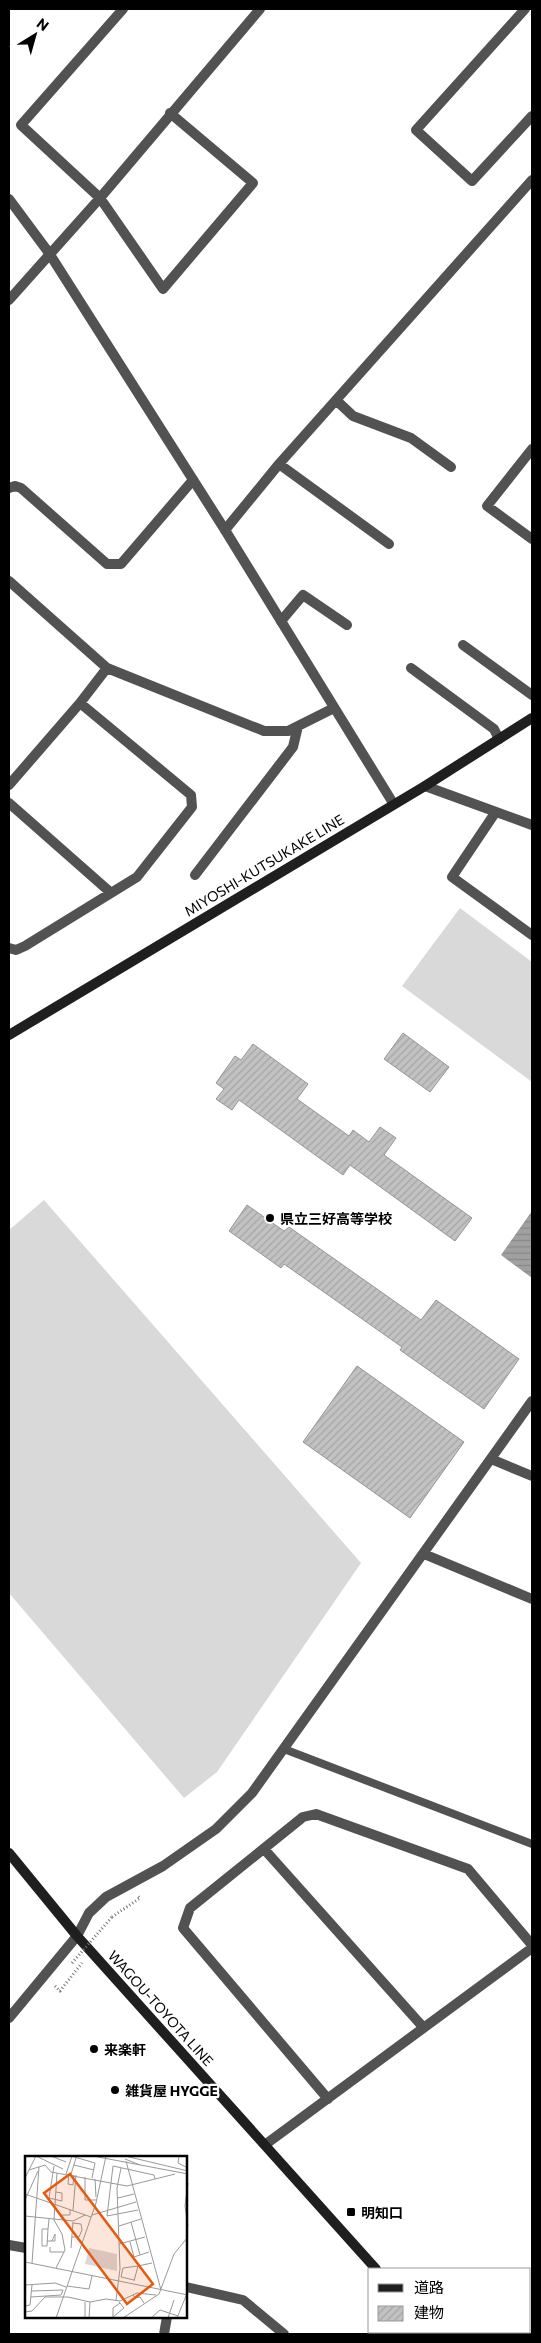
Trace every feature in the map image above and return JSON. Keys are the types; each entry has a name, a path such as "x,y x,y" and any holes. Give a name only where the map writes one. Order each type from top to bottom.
{"main road":[{"name":"MIYOSHI-KUTSUKAKE LINE","path":"9,1035 393,803 425,786 532,718"},
{"name":"WAGOU-TOYOTA LINE","path":"9,1853 78,1936 375,2268"}],"street":[{"path":"123,9 21,125 100,198 164,289 253,183 170,113"},
{"path":"9,300 100,198 260,9"},
{"path":"525,9 416,130 472,181 532,116"},
{"path":"225,530 279,464 532,180"},
{"path":"9,199 49,253 225,530 393,803"},
{"path":"336,401 353,416 411,438 452,467"},
{"path":"532,449 487,506 532,539"},
{"path":"279,464 389,544"},
{"path":"9,488 15,486 21,488 106,564 113,565 121,564 193,480"},
{"path":"9,581 107,668 264,731 278,732 298,726 334,708"},
{"path":"281,621 303,595 347,625"},
{"path":"463,645 532,695"},
{"path":"9,785 80,703 107,668"},
{"path":"410,668 494,729 499,739"},
{"path":"9,948 16,950 25,946 137,877 192,807 191,795 80,703"},
{"path":"195,874 293,747 298,726"},
{"path":"425,786 532,825"},
{"path":"9,803 110,892"},
{"path":"495,813 452,877 532,935"},
{"path":"9,2018 78,1936 89,1913 106,1897 163,1866 216,1830 252,1793 532,1401"},
{"path":"492,1459 532,1476"},
{"path":"424,1554 532,1599"},
{"path":"266,2144 328,2100 532,1946 468,1869 316,1814 303,1817 190,1908 183,1928 328,2100"},
{"path":"264,1849 423,2027"},
{"path":"9,2245 25,2248"},
{"path":"188,2287 243,2300 284,2334"},
{"path":"164,2334 167,2318"}],"lane":[{"path":"284,1749 532,1844"}],"path":[{"path":"66,1971 112,1916"},
{"path":"60,1979 54,1986 60,1991 86,1960"}],"shaded area":[{"path":"460,908 532,962 532,1082 402,986"},
{"path":"44,1200 361,1563 217,1772 184,1798 9,1593 9,1230"},
{"path":"532,1211 532,1278 501,1255"}],"building":[{"path":"403,1033 449,1067 430,1092 384,1059"},
{"path":"253,1044 308,1084 297,1099 349,1136 353,1130 369,1142 380,1127 396,1138 384,1155 472,1218 455,1241 350,1165 343,1175 239,1100 232,1110 216,1099 224,1089 216,1083 235,1056 241,1060"},
{"path":"247,1205 284,1231 289,1227 421,1320 436,1300 519,1359 484,1409 400,1350 402,1347 284,1264 281,1268 229,1231"},
{"path":"357,1366 464,1442 410,1518 303,1442"}],"place":[{"name":"県立三好高等学校","path":"270,1218"},
{"name":"来楽軒","path":"94,2049"},
{"name":"雑貨屋 HYGGE","path":"115,2090"},
{"name":"明知口","path":"351,2212"}]}
